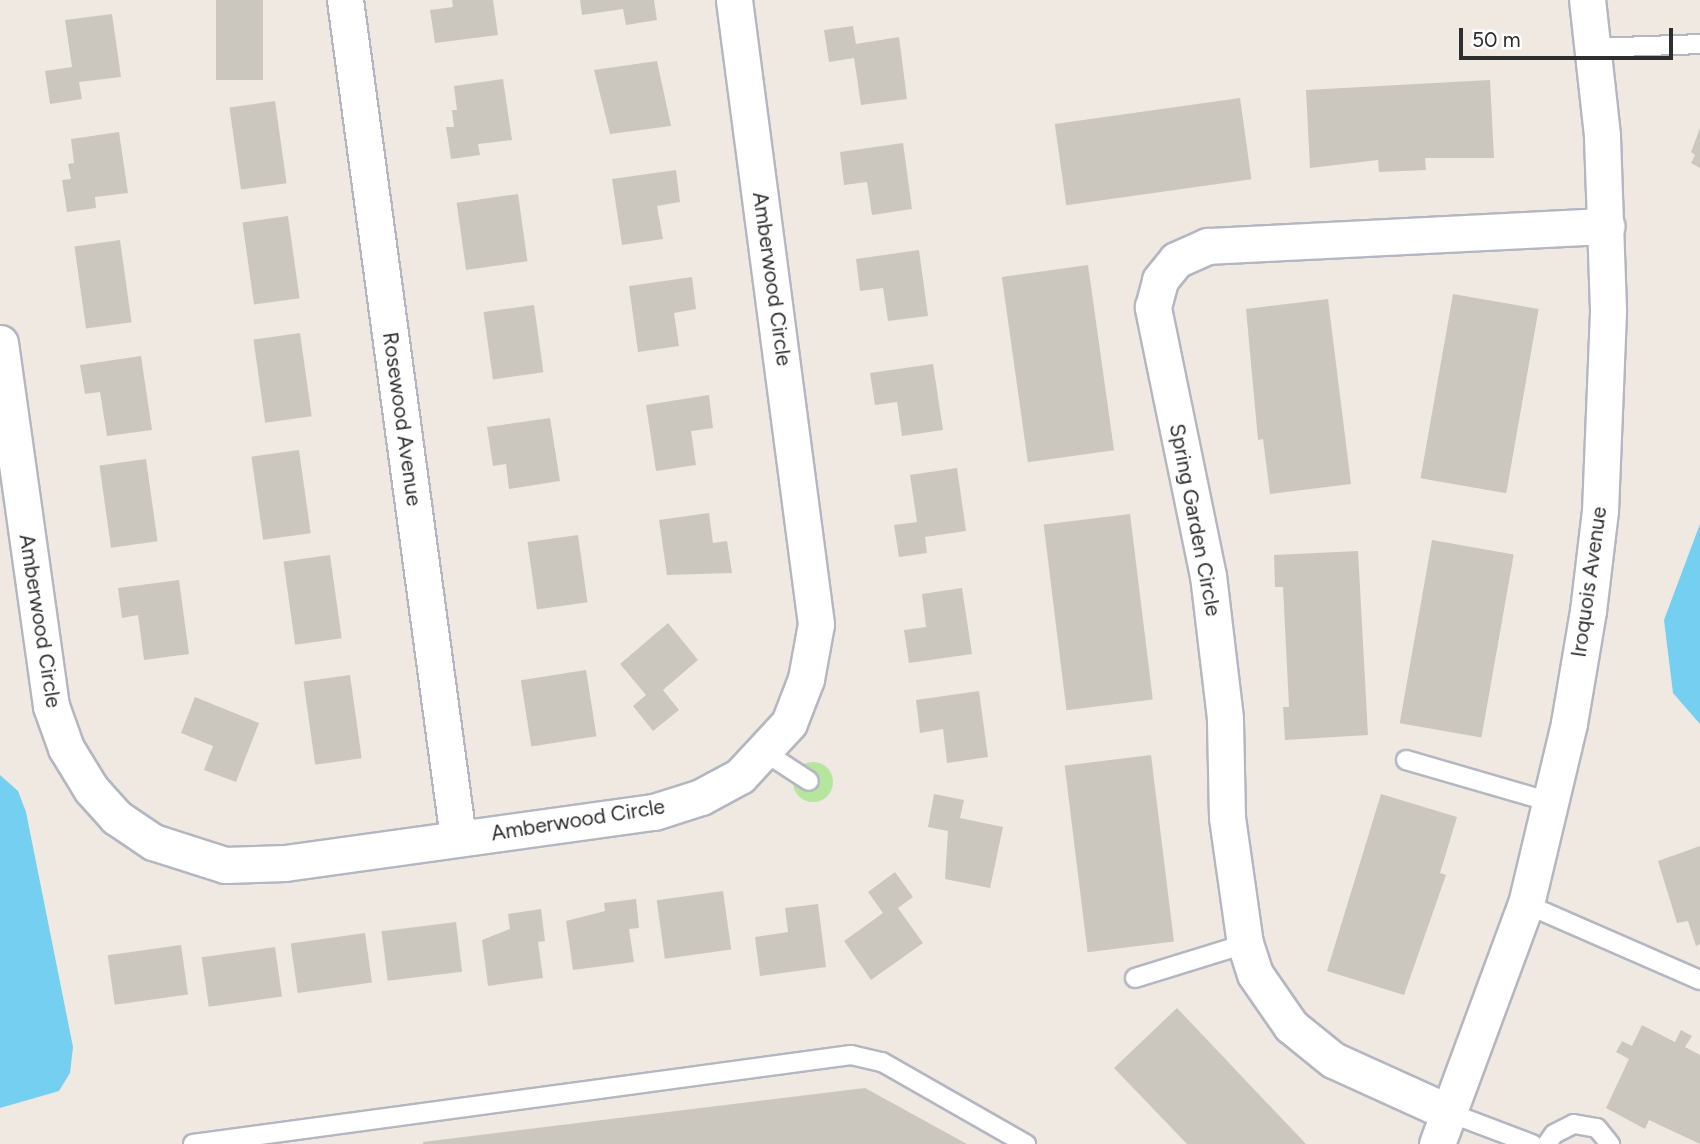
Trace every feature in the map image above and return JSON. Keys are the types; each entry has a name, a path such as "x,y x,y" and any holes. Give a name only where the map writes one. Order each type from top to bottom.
{"street":[{"name":"Rosewood Avenue","path":"345,0 458,838"},
{"name":"Amberwood Circle","path":"0,343 51,706 66,748 91,789 153,842 225,865 285,863 654,812 708,794 740,776 766,752 789,723 806,679 816,624 734,0"},
{"name":"Iroquois Avenue","path":"1443,1129 1526,904 1551,802 1588,611 1600,511 1608,392 1606,226 1587,0"},
{"name":"Spring Garden Circle","path":"1443,1129 1314,1045 1269,999 1245,944 1227,817 1218,641 1153,307 1160,280 1176,260 1208,246 1606,226"}],"lane":[{"path":"1593,48 1700,44"},
{"path":"766,752 809,781"},
{"path":"1406,760 1551,802"},
{"path":"1526,904 1700,980"},
{"path":"1135,978 1245,944"},
{"path":"193,1144 850,1055 882,1062 1026,1144"},
{"path":"1547,1144 1554,1134 1574,1124 1597,1128 1610,1144"},
{"path":"1443,1129 1532,1144"}],"green space":[{"path":"813,762 827,768 833,782 827,796 813,802 799,796 793,782 799,768"}],"water":[{"path":"1700,524 1700,724 1673,693 1664,620"},
{"path":"0,775 18,791 26,812 73,1047 70,1073 59,1091 0,1108"}],"building":[{"path":"216,0 263,0 263,80 216,80"},
{"path":"452,0 493,0 498,35 435,43 430,10 453,7"},
{"path":"580,0 654,0 657,20 626,25 623,9 582,15"},
{"path":"112,14 121,77 79,82 82,99 50,104 45,71 72,67 65,20"},
{"path":"853,26 856,44 899,37 907,99 861,105 854,58 829,62 824,30"},
{"path":"657,61 671,126 610,134 594,70"},
{"path":"503,79 512,140 478,144 480,155 451,159 446,127 454,127 452,110 457,110 454,86"},
{"path":"1490,80 1494,158 1425,158 1426,170 1379,172 1378,160 1310,168 1306,90"},
{"path":"1240,98 1251,179 1066,205 1055,124"},
{"path":"275,101 287,183 241,190 229,107"},
{"path":"1700,128 1700,168 1691,163 1695,155 1691,152"},
{"path":"119,132 128,193 95,197 96,208 67,212 62,180 71,179 68,164 74,163 71,139"},
{"path":"903,143 912,209 872,215 867,182 844,185 840,152"},
{"path":"676,170 680,202 657,206 663,239 622,245 612,179"},
{"path":"518,194 527,261 466,270 457,203"},
{"path":"288,216 300,298 254,305 242,222"},
{"path":"120,240 132,322 86,329 74,246"},
{"path":"919,250 928,316 888,321 883,288 860,291 856,259"},
{"path":"1088,265 1114,450 1028,462 1002,277"},
{"path":"692,277 696,309 674,313 679,346 638,352 629,286"},
{"path":"1453,294 1539,309 1506,493 1421,478"},
{"path":"1328,299 1351,484 1270,494 1263,439 1258,440 1246,309"},
{"path":"534,305 543,372 493,379 483,312"},
{"path":"300,333 312,416 265,423 253,340"},
{"path":"141,356 152,430 107,436 100,392 85,394 80,365"},
{"path":"933,364 943,430 902,436 897,402 875,405 870,373"},
{"path":"709,395 713,428 691,431 696,465 656,471 646,405"},
{"path":"550,418 560,481 509,489 506,464 493,466 487,427"},
{"path":"299,450 311,533 263,540 251,457"},
{"path":"146,459 158,541 111,548 99,466"},
{"path":"957,468 966,531 925,537 927,553 899,557 894,525 917,522 910,475"},
{"path":"709,513 713,543 727,541 732,573 667,575 659,520"},
{"path":"1130,514 1153,700 1066,710 1044,525"},
{"path":"578,535 587,602 537,609 527,542"},
{"path":"1432,540 1514,554 1481,738 1400,723"},
{"path":"1358,551 1368,735 1285,740 1283,707 1289,707 1283,587 1275,587 1274,555"},
{"path":"330,555 342,638 295,645 283,562"},
{"path":"179,580 189,654 144,660 138,615 122,618 118,588"},
{"path":"962,588 972,654 909,663 904,630 926,627 922,594"},
{"path":"668,623 698,660 663,690 679,710 653,731 633,706 646,695 620,664"},
{"path":"586,670 596,736 531,746 521,680"},
{"path":"350,675 362,758 315,765 303,682"},
{"path":"979,691 988,757 947,763 943,729 920,733 916,700"},
{"path":"195,697 259,723 236,782 204,770 213,746 181,733"},
{"path":"1151,755 1174,942 1088,952 1065,766"},
{"path":"934,794 964,800 960,818 1003,827 990,888 945,879 948,831 928,827"},
{"path":"1381,794 1457,817 1440,873 1446,875 1404,995 1327,971"},
{"path":"1700,846 1700,944 1696,946 1688,921 1677,923 1658,861"},
{"path":"895,872 913,897 898,908 923,943 871,980 844,941 883,913 868,892"},
{"path":"723,891 731,949 665,959 657,900"},
{"path":"636,899 639,928 629,929 634,962 573,970 566,921 605,911 604,903"},
{"path":"818,904 826,967 760,976 755,937 788,932 785,908"},
{"path":"541,909 545,941 538,942 543,978 488,986 482,940 510,929 508,914"},
{"path":"456,922 462,972 388,981 382,931"},
{"path":"365,933 372,983 298,993 291,943"},
{"path":"181,945 188,995 115,1005 108,955"},
{"path":"275,947 282,997 209,1007 202,957"},
{"path":"1177,1008 1306,1144 1187,1144 1114,1068"},
{"path":"1642,1025 1675,1042 1681,1030 1692,1036 1685,1047 1700,1055 1700,1144 1649,1120 1645,1129 1606,1108 1629,1059 1616,1052 1622,1041 1632,1046"},
{"path":"865,1088 967,1144 423,1144 423,1142"}]}
